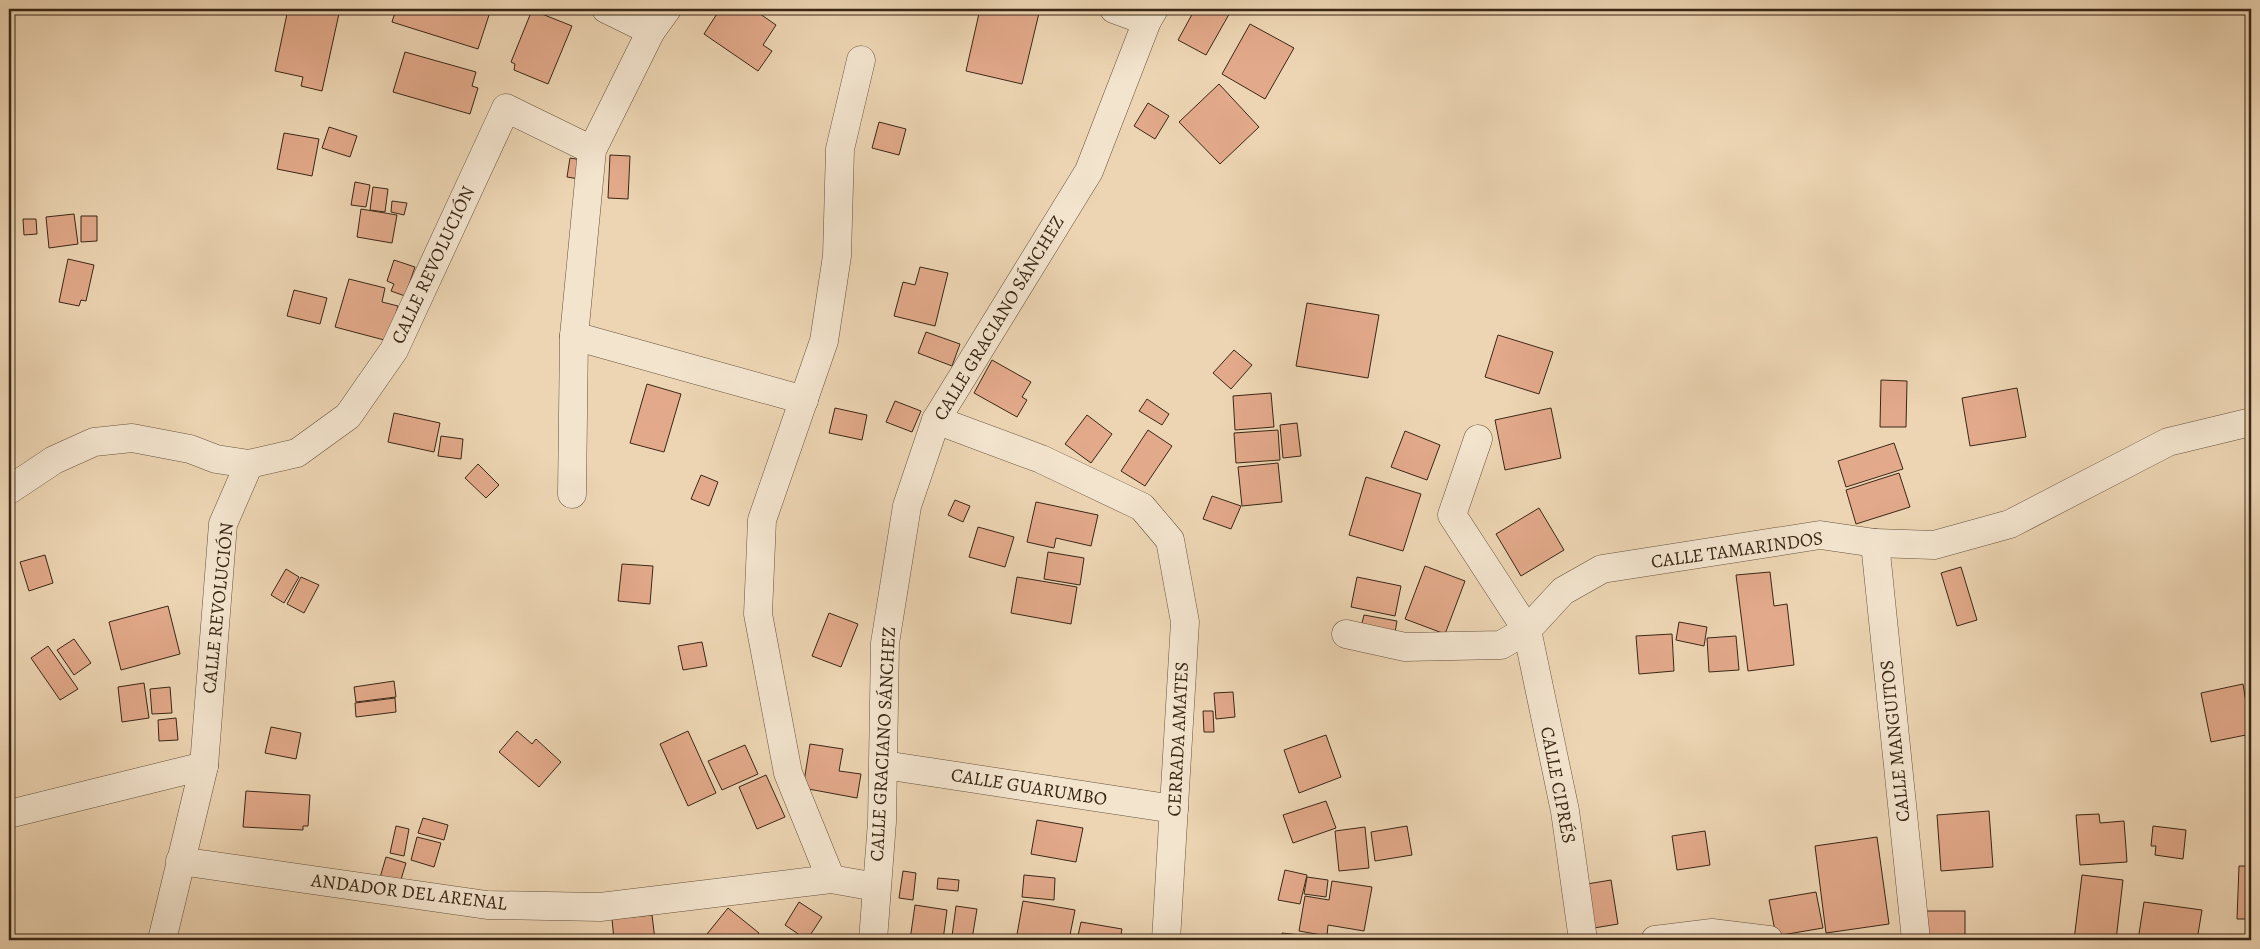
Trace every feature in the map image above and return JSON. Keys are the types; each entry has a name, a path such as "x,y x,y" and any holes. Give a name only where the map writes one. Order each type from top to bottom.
{"street":[{"path":"606,9 650,31"},
{"path":"572,494 574,336 592,150 650,31 668,9"},
{"path":"1114,9 1150,15"},
{"name":"CALLE GRACIANO SÁNCHEZ","path":"873,940 882,822 885,643 907,506 936,420 1089,171 1150,15"},
{"path":"831,879 788,773 758,614 762,520 824,341 837,256 840,149 861,60"},
{"name":"CALLE REVOLUCIÓN","path":"162,940 204,766 223,524 250,464 297,453 348,416 394,350 506,108 592,150"},
{"path":"574,336 804,400"},
{"name":"CERRADA AMATES","path":"936,420 1041,459 1142,507 1170,540 1185,622 1166,940"},
{"name":"CALLE TAMARINDOS","path":"1346,634 1405,647 1501,645 1527,630 1563,591 1602,569 1820,535 1875,543 1934,545 2010,524 2168,442 2251,422"},
{"path":"9,490 54,460 94,442 132,438 190,449 216,459 250,464"},
{"path":"1478,439 1452,515 1527,630"},
{"name":"CALLE MANGUITOS","path":"1875,543 1916,940"},
{"name":"CALLE CIPRÉS","path":"1527,630 1565,811 1583,940"},
{"name":"CALLE GUARUMBO","path":"884,764 1174,809"},
{"path":"9,814 204,766"},
{"name":"ANDADOR DEL ARENAL","path":"180,861 487,905 600,907 831,879 876,887"},
{"path":"1655,940 1712,933 1769,940"}],"building":[{"path":"288,9 340,9 322,91 301,86 303,77 275,71"},
{"path":"396,9 481,9 490,12 478,49 392,22"},
{"path":"720,9 753,9 776,25 763,45 772,51 758,71 704,34"},
{"path":"980,9 1040,9 1022,84 966,71"},
{"path":"1195,9 1232,9 1206,55 1178,40"},
{"path":"532,10 572,26 548,84 514,70 515,64 511,62"},
{"path":"1250,24 1294,48 1265,99 1222,74"},
{"path":"405,52 476,72 472,86 478,88 470,114 393,92"},
{"path":"1219,84 1259,127 1220,164 1179,122"},
{"path":"1148,103 1169,116 1155,139 1134,126"},
{"path":"879,122 906,129 899,155 872,148"},
{"path":"329,127 357,136 350,157 322,148"},
{"path":"284,133 319,139 312,176 277,169"},
{"path":"610,155 630,156 628,199 608,198"},
{"path":"570,158 582,160 579,179 567,177"},
{"path":"355,182 370,185 366,207 351,205"},
{"path":"373,187 388,189 385,212 370,210"},
{"path":"392,201 407,203 404,215 391,212"},
{"path":"361,209 397,215 392,243 357,237"},
{"path":"74,214 78,244 49,248 46,217"},
{"path":"81,216 97,216 97,241 81,242"},
{"path":"23,219 36,219 37,234 24,235"},
{"path":"68,259 94,265 86,301 81,300 79,306 59,302"},
{"path":"394,260 415,267 405,296 391,291 394,284 387,281"},
{"path":"920,267 948,273 935,326 894,316 903,282 915,285"},
{"path":"349,279 385,288 382,302 398,306 388,341 335,327"},
{"path":"294,290 327,298 320,324 287,316"},
{"path":"1307,303 1379,315 1368,378 1296,366"},
{"path":"926,332 960,344 952,366 918,353"},
{"path":"1498,335 1553,352 1539,394 1485,377"},
{"path":"1234,350 1252,365 1231,389 1213,373"},
{"path":"992,360 1031,382 1022,397 1027,400 1017,417 974,393"},
{"path":"1881,380 1907,381 1906,427 1880,427"},
{"path":"647,384 681,394 664,452 630,443"},
{"path":"2017,388 2026,437 1970,446 1962,398"},
{"path":"1271,393 1274,427 1235,430 1233,396"},
{"path":"1147,399 1169,414 1162,425 1139,411"},
{"path":"895,401 921,411 912,432 886,422"},
{"path":"835,408 867,415 862,440 829,433"},
{"path":"1551,408 1561,458 1505,470 1495,420"},
{"path":"394,413 440,423 434,452 388,442"},
{"path":"1087,415 1112,434 1091,463 1065,444"},
{"path":"1297,423 1301,456 1283,458 1280,425"},
{"path":"1148,430 1172,446 1145,486 1121,471"},
{"path":"1278,430 1280,460 1236,463 1234,433"},
{"path":"1405,431 1440,445 1427,480 1391,467"},
{"path":"441,436 463,439 461,459 438,456"},
{"path":"1894,443 1903,469 1846,487 1838,461"},
{"path":"1278,463 1282,502 1242,506 1238,467"},
{"path":"478,464 499,485 486,498 465,478"},
{"path":"1899,473 1910,507 1856,524 1846,490"},
{"path":"701,475 718,482 709,506 691,499"},
{"path":"1366,477 1421,494 1403,551 1349,535"},
{"path":"1212,496 1241,506 1231,529 1203,519"},
{"path":"955,500 970,506 963,522 948,515"},
{"path":"1036,502 1098,515 1091,546 1056,538 1054,548 1027,542"},
{"path":"1539,508 1564,550 1521,576 1496,534"},
{"path":"978,527 1014,537 1005,567 969,557"},
{"path":"1048,552 1084,558 1080,585 1044,579"},
{"path":"45,555 53,583 29,591 20,562"},
{"path":"622,564 653,566 650,604 618,601"},
{"path":"1425,566 1465,581 1445,634 1405,619"},
{"path":"1961,567 1977,620 1957,626 1941,573"},
{"path":"286,569 299,577 284,603 271,595"},
{"path":"1770,572 1774,606 1787,604 1794,665 1748,671 1736,575"},
{"path":"301,577 319,585 304,613 287,604"},
{"path":"1017,577 1077,587 1071,624 1011,613"},
{"path":"1357,577 1401,586 1395,616 1351,607"},
{"path":"168,606 180,654 121,670 109,622"},
{"path":"829,613 858,624 841,667 812,656"},
{"path":"1364,615 1397,621 1394,638 1360,631"},
{"path":"1679,622 1707,627 1704,646 1676,640"},
{"path":"1672,634 1674,671 1639,674 1636,636"},
{"path":"1736,636 1739,670 1709,672 1707,638"},
{"path":"74,639 91,663 74,675 57,650"},
{"path":"702,642 707,666 683,670 678,646"},
{"path":"48,646 78,689 60,700 31,658"},
{"path":"394,681 396,697 356,702 354,687"},
{"path":"144,683 149,718 122,722 118,687"},
{"path":"2243,684 2251,734 2211,742 2201,693"},
{"path":"170,687 172,713 152,714 150,689"},
{"path":"1233,692 1235,717 1216,719 1214,693"},
{"path":"395,698 396,712 356,717 355,703"},
{"path":"1203,711 1213,711 1214,732 1204,732"},
{"path":"176,718 178,740 159,741 158,720"},
{"path":"271,727 301,733 296,759 265,753"},
{"path":"517,731 532,744 536,739 561,762 539,787 499,752"},
{"path":"688,731 716,793 688,806 660,744"},
{"path":"1326,735 1341,777 1299,793 1284,750"},
{"path":"810,744 843,749 839,771 861,774 857,798 803,788"},
{"path":"745,745 758,774 722,790 708,761"},
{"path":"766,775 785,817 757,829 739,787"},
{"path":"246,791 310,795 308,826 303,826 303,830 243,827"},
{"path":"1326,801 1336,828 1293,843 1283,815"},
{"path":"1989,811 1993,867 1941,871 1937,815"},
{"path":"2099,814 2100,823 2124,821 2127,862 2080,865 2076,815"},
{"path":"423,818 448,825 444,840 418,833"},
{"path":"1037,820 1083,828 1076,862 1031,854"},
{"path":"396,826 409,829 404,856 390,853"},
{"path":"1407,826 1412,855 1375,861 1371,832"},
{"path":"2153,826 2186,830 2183,859 2155,855 2156,846 2151,846"},
{"path":"1365,827 1369,868 1339,871 1335,831"},
{"path":"1705,831 1710,865 1677,870 1672,836"},
{"path":"417,837 441,843 434,867 411,860"},
{"path":"1877,837 1889,924 1826,933 1815,846"},
{"path":"386,857 406,863 399,886 379,881"},
{"path":"2239,866 2251,866 2251,919 2237,919"},
{"path":"1285,870 1307,875 1300,904 1278,900"},
{"path":"903,871 916,873 913,900 899,898"},
{"path":"1024,875 1055,878 1054,900 1022,897"},
{"path":"2082,875 2123,880 2116,940 2074,940"},
{"path":"1307,877 1328,880 1326,897 1304,894"},
{"path":"938,878 959,880 958,891 937,889"},
{"path":"1611,880 1618,924 1588,929 1581,885"},
{"path":"1332,881 1372,887 1364,931 1328,925 1327,936 1299,931 1305,896 1329,900"},
{"path":"1816,892 1823,928 1776,936 1769,900"},
{"path":"1023,901 1075,910 1069,940 1016,940"},
{"path":"799,902 822,917 807,940 785,925"},
{"path":"2144,902 2202,910 2197,940 2138,940"},
{"path":"915,905 947,910 943,940 910,940"},
{"path":"956,906 977,909 972,939 952,936"},
{"path":"728,908 759,933 753,940 715,940 707,934"},
{"path":"1920,911 1965,911 1965,940 1920,940"},
{"path":"652,915 655,940 614,940 612,919"},
{"path":"1081,922 1122,929 1120,940 1077,940"},
{"path":"1282,933 1300,935 1299,940 1282,940"},
{"path":"1301,935 1327,938 1327,940 1301,940"}]}
